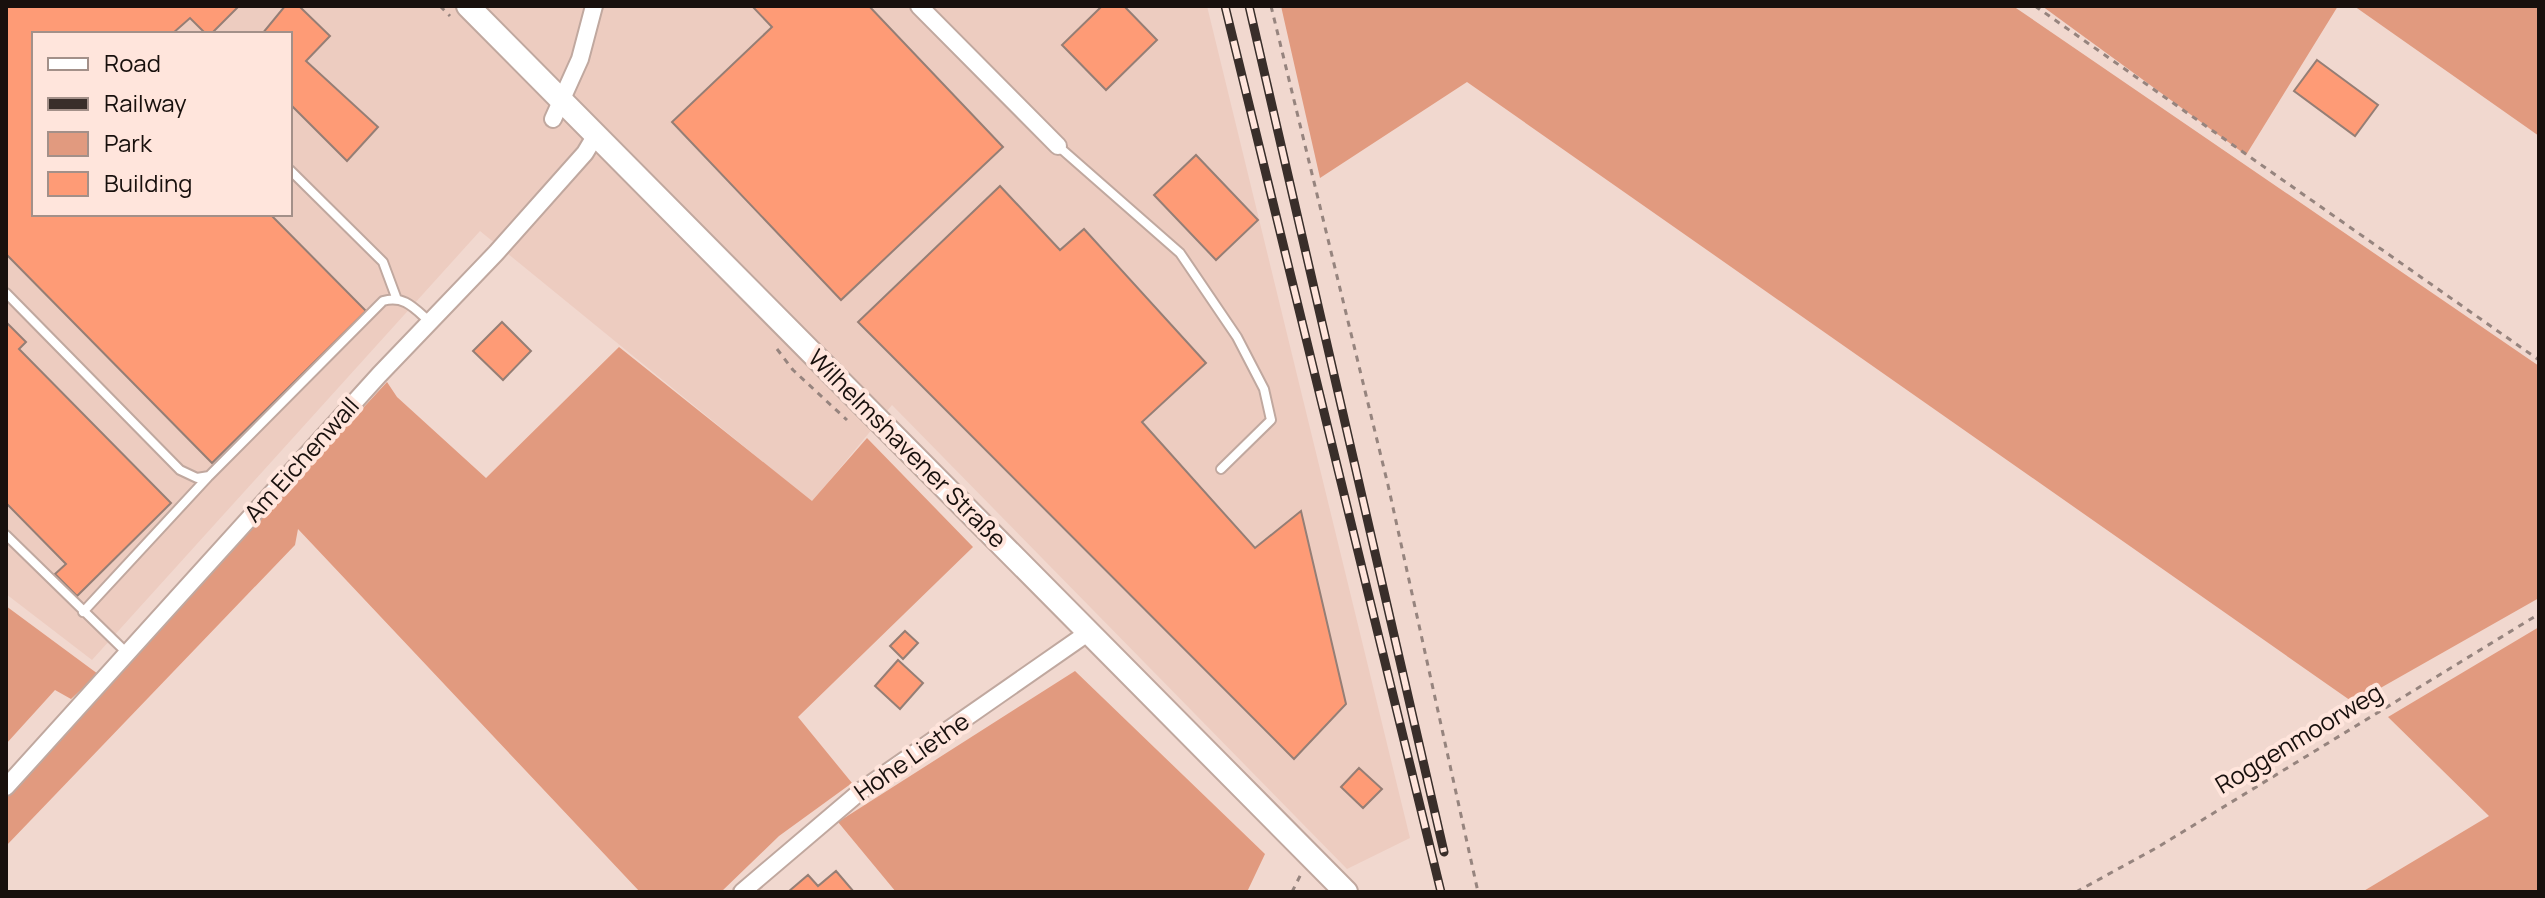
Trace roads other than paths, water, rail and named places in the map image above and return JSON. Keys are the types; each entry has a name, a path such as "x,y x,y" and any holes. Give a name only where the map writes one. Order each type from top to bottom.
{"street":[{"name":"Wilhelmshavener Straße","path":"468,6 557,108 597,133 1346,892"},
{"path":"557,108 580,59 594,6"},
{"path":"919,6 1058,146"},
{"name":"Am Eichenwall","path":"6,787 585,153 597,133"},
{"name":"Hohe Liethe","path":"742,892 862,790 1089,632"}],"lane":[{"path":"1058,146 1180,253 1237,337 1264,389 1271,420 1221,469"},
{"path":"292,172 383,262 396,297"},
{"path":"6,293 180,470 197,478 209,476"},
{"path":"83,612 209,476 383,301 396,297 407,302 430,322"},
{"path":"6,535 128,653"}],"railway":[{"path":"1225,6 1441,892"},
{"path":"1249,6 1444,852"}]}
